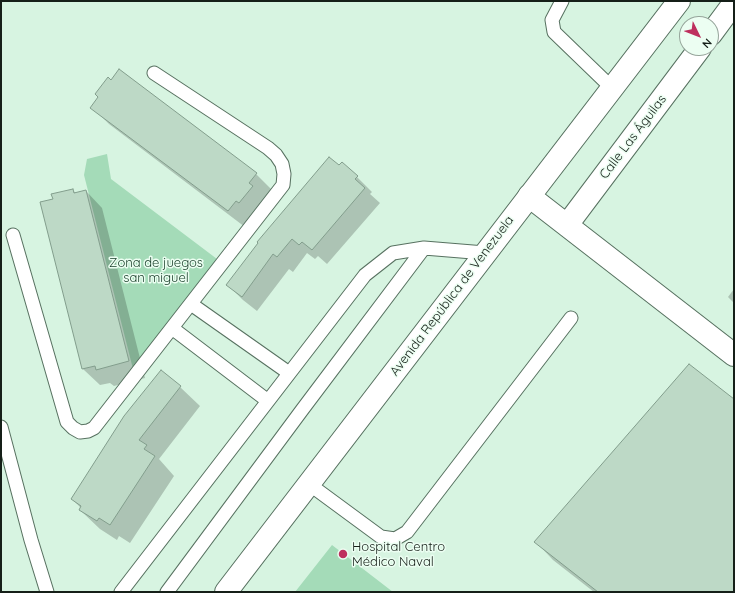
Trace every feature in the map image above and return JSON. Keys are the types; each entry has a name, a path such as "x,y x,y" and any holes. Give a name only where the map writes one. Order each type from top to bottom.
{"main road":[{"name":"Avenida República de Venezuela","path":"226,592 679,1"},
{"path":"719,23 734,3"},
{"name":"Calle Las Águilas","path":"566,225 694,56"},
{"path":"529,196 734,355"}],"lane":[{"path":"562,1 552,20 554,32 612,88"},
{"path":"13,235 67,422 80,432 88,431 94,428 283,185 284,174 282,164 276,155 268,148 154,74"},
{"path":"121,592 365,275 393,253 424,248 485,253"},
{"path":"167,592 424,248"},
{"path":"190,304 289,373"},
{"path":"309,484 381,537 395,539 407,532 570,318"},
{"path":"172,328 268,401"},
{"path":"1,427 31,540 47,592"}],"green space":[{"name":"Zona de juegos san miguel","path":"107,154 111,179 221,262 134,373 84,175 87,159"},
{"path":"332,545 393,592 295,592"}],"building":[{"path":"119,69 257,173 249,183 253,186 239,203 236,201 228,211 90,108 98,97 95,94 108,77 111,80"},
{"path":"329,157 339,165 342,162 358,176 355,179 365,188 312,250 302,242 299,245 292,239 277,257 273,254 242,297 226,285 258,243 257,242"},
{"path":"73,189 74,193 86,190 129,361 96,370 95,366 82,369 40,202 53,199 51,194"},
{"path":"689,364 734,399 734,592 598,592 534,542"},
{"path":"161,370 181,386 139,440 147,445 144,449 155,456 110,525 99,518 97,521 79,510 81,506 71,499 124,416"}],"place":[{"name":"Hospital Centro Médico Naval","path":"343,554"}]}
